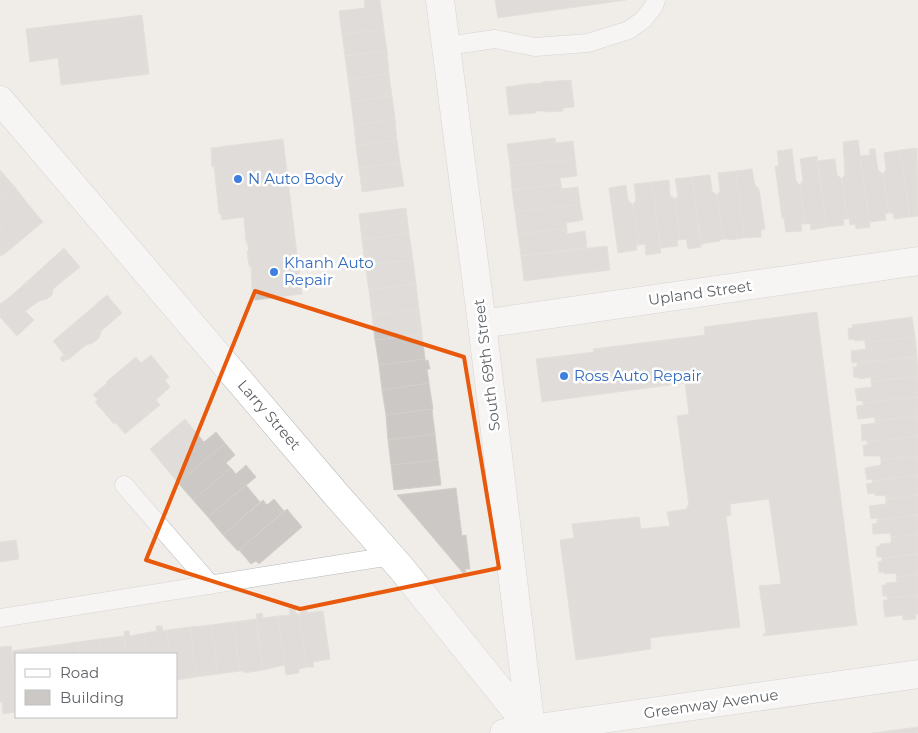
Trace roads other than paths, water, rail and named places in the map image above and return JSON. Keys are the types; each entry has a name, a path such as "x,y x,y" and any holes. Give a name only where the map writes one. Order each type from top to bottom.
{"street":[{"name":"South 69th Street","path":"440,0 482,324 523,732"},
{"name":"Larry Street","path":"0,100 391,556 523,732"},
{"name":"Upland Street","path":"482,324 918,261"},
{"name":"Greenway Avenue","path":"523,732 918,674"}],"lane":[{"path":"446,46 495,39 535,47 588,43 629,30 643,20 654,6 656,0"},
{"path":"124,484 211,585"},
{"path":"0,618 391,556"}],"place":[{"name":"N Auto Body","path":"238,179"},
{"name":"Khanh Auto Repair","path":"274,272"},
{"name":"Ross Auto Repair","path":"564,376"}]}
